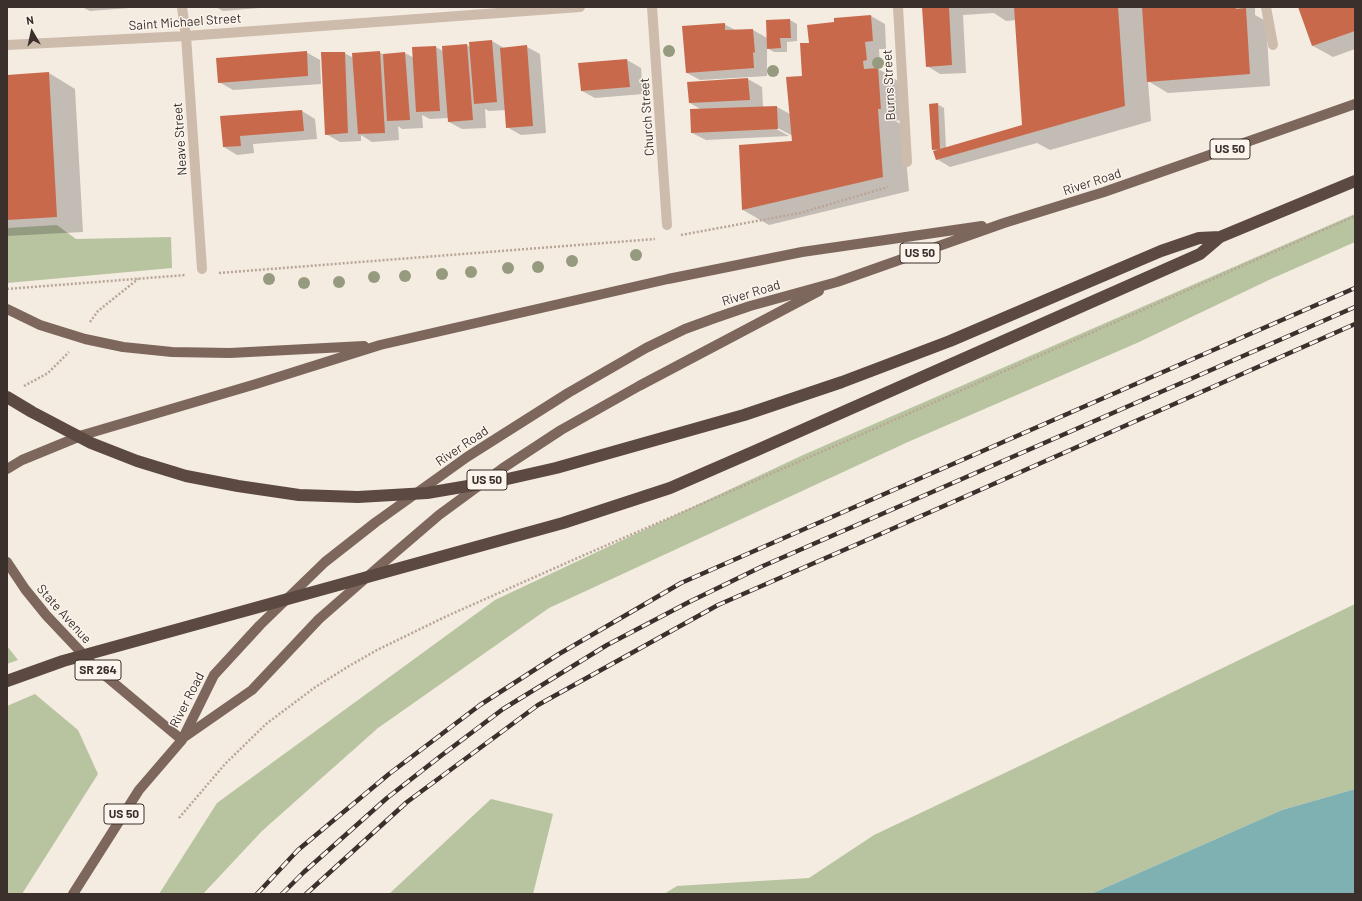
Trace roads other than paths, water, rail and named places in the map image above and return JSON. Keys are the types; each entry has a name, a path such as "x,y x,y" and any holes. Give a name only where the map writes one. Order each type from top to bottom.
{"highway":[{"path":"7,681 85,655 563,523 670,488 755,452 1200,254 1220,237 1355,181"},
{"path":"7,397 91,443 137,461 186,476 238,486 299,495 358,497 427,493 503,480 556,468 744,415 842,382 950,341 1161,251 1199,238 1220,237"}],"main road":[{"name":"River Road","path":"182,740 214,675 260,625 325,562 376,522 467,457 568,393 646,348 685,329 750,306 837,282 1004,223 1104,192 1355,104"},
{"path":"7,469 22,460 83,435 256,384 380,345 668,279 802,252 1004,223"},
{"name":"River Road","path":"73,894 139,790 182,740 252,690 319,619 439,515 503,468 561,430 837,282"},
{"path":"7,309 40,325 85,339 122,347 172,352 230,354 380,345"},
{"name":"State Avenue","path":"7,562 25,589 46,615 96,668 182,740"}],"street":[{"name":"Neave Street","path":"182,7 186,36 202,269"},
{"name":"Saint Michael Street","path":"7,45 186,36 580,7"},
{"name":"Church Street","path":"652,7 668,225"},
{"name":"Burns Street","path":"898,7 907,162"},
{"path":"1266,7 1273,45"}],"water":[{"path":"1355,789 1355,894 1091,894 1282,810"}],"railway":[{"path":"257,894 298,850 389,774 480,705 559,654 681,583 1355,288"},
{"path":"282,894 304,872 387,798 442,755 503,709 607,645 689,602 763,566 1355,307"},
{"path":"306,894 407,802 538,705 718,605 1355,324"}]}
